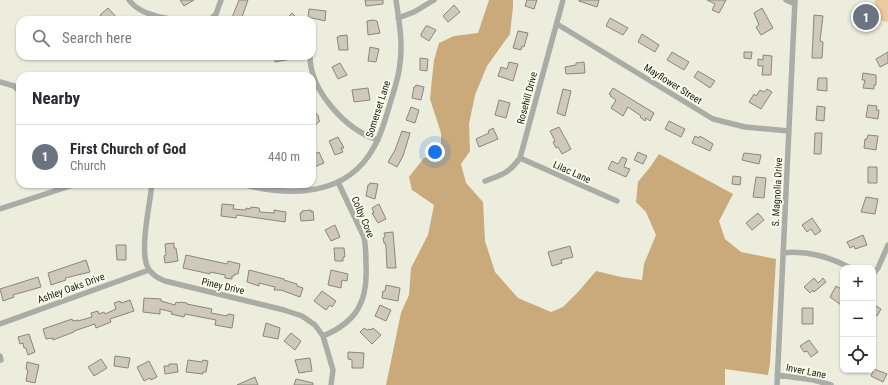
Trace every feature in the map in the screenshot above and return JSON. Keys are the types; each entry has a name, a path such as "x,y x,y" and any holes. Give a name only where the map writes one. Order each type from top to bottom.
{"street":[{"path":"129,0 138,9 160,16"},
{"path":"214,16 221,0"},
{"name":"Somerset Lane","path":"262,188 277,191 307,191 326,188 350,174 366,159 378,140 382,129 400,64 401,47 396,0"},
{"path":"398,18 414,12 434,0"},
{"name":"Rosehill Drive","path":"485,181 503,175 513,168 520,158 563,0"},
{"path":"786,0 795,2"},
{"name":"S. Magnolia Drive","path":"777,385 795,2"},
{"name":"Mayflower Street","path":"557,24 713,119 745,127 789,131"},
{"path":"310,60 310,67 312,72"},
{"path":"316,80 322,92 336,111 358,132 378,140"},
{"path":"0,82 16,88"},
{"name":"Lilac Lane","path":"520,158 617,201"},
{"name":"Colby Cove","path":"323,336 338,329 352,317 361,303 367,280 364,237 338,182"},
{"path":"0,210 64,188"},
{"path":"149,270 146,262 144,247 151,188"},
{"path":"876,270 888,245"},
{"path":"784,253 794,251 835,260 844,265"},
{"name":"Piney Drive","path":"149,270 165,282 296,313 315,325 323,336 333,370 331,385"},
{"name":"Ashley Oaks Drive","path":"0,324 149,270"},
{"name":"Inver Lane","path":"777,375 814,380 832,385"}],"shaded area":[{"path":"489,0 513,0 510,34 487,66 475,95 469,124 470,151 461,164 466,183 483,202 485,241 495,272 518,298 551,312 563,307 596,271 642,280 644,264 656,235 646,212 636,202 638,182 659,154 733,194 719,221 725,239 741,252 776,259 768,375 725,369 725,385 386,385 401,313 409,295 411,268 428,235 434,205 412,190 409,177 424,158 441,153 441,133 430,99 434,60 439,43 454,36 478,33"},
{"path":"875,0 888,0 888,22 872,19"}],"building":[{"path":"180,0 194,0 184,6"},
{"path":"239,0 248,0 242,16 233,16"},
{"path":"365,0 383,0 383,4 366,6"},
{"path":"527,0 537,0 534,9 525,6"},
{"path":"579,0 599,0 597,7"},
{"path":"707,0 726,0 719,13 712,10 715,4"},
{"path":"454,5 460,12 448,22 443,16"},
{"path":"108,8 115,16 101,16 100,15"},
{"path":"762,8 773,28 761,35 756,27 759,25 754,13"},
{"path":"309,9 326,11 325,21 316,19 316,16 308,16"},
{"path":"814,15 823,16 820,41 823,42 822,58 812,58"},
{"path":"610,18 628,28 623,35 606,26"},
{"path":"367,21 377,21 380,33 368,35"},
{"path":"426,26 436,30 429,41 421,36"},
{"path":"518,31 528,33 524,47 522,46 521,50 513,48"},
{"path":"642,34 659,45 655,52 638,42"},
{"path":"347,35 348,50 339,50 337,37"},
{"path":"370,47 379,49 376,62 368,61"},
{"path":"672,52 689,62 684,70 667,60"},
{"path":"744,52 752,52 751,59 744,58"},
{"path":"888,52 888,63 880,67 876,59"},
{"path":"763,55 772,56 771,75 762,75 763,66 758,66 758,59 763,60"},
{"path":"420,58 428,59 427,71 420,70"},
{"path":"275,60 286,60 275,62"},
{"path":"509,62 518,64 513,81 498,76 501,67 507,69"},
{"path":"584,62 585,73 566,74 565,67"},
{"path":"340,63 347,75 338,79 332,67"},
{"path":"698,71 715,81 710,88 694,77"},
{"path":"863,73 876,75 876,85 874,85 874,89 863,88 865,80 862,80"},
{"path":"818,78 827,78 827,91 817,90"},
{"path":"416,85 424,87 421,100 412,98 414,87"},
{"path":"368,88 370,100 354,102 352,90"},
{"path":"613,88 654,113 650,121 646,118 645,121 640,117 641,116 628,107 623,116 611,108 616,100 609,94"},
{"path":"563,89 571,91 565,116 557,113"},
{"path":"767,89 772,92 761,109 749,102 754,94 756,96 760,90 764,92"},
{"path":"499,100 510,103 506,118 495,115"},
{"path":"868,105 877,106 876,110 879,110 878,119 866,117"},
{"path":"817,106 825,107 824,121 816,120"},
{"path":"411,107 419,110 415,123 406,120"},
{"path":"316,113 319,117 318,118 320,121 316,124"},
{"path":"669,121 685,129 681,137 665,129"},
{"path":"559,127 571,149 562,154 558,147 556,148 553,142 555,141 550,131"},
{"path":"493,128 498,139 479,147 476,139 489,133 488,131"},
{"path":"402,131 410,133 403,156 397,167 388,162 395,150"},
{"path":"815,133 822,133 821,154 814,154"},
{"path":"868,135 878,136 876,150 864,148 865,139 867,139"},
{"path":"695,136 699,138 700,136 713,144 710,151 692,143"},
{"path":"338,137 344,148 341,148 343,152 335,155 329,141"},
{"path":"319,152 324,163 316,166 316,153"},
{"path":"638,152 647,156 643,164 634,160"},
{"path":"744,153 761,155 759,164 742,160"},
{"path":"622,157 627,159 624,167 630,169 626,177 608,169 612,161 618,164"},
{"path":"868,167 877,167 877,183 868,183"},
{"path":"733,176 741,177 740,185 732,184"},
{"path":"756,177 766,178 764,198 753,197"},
{"path":"370,183 378,184 375,199 366,196 368,185"},
{"path":"866,197 878,199 875,214 861,212"},
{"path":"222,204 234,205 233,209 246,210 246,208 250,209 251,207 259,208 260,212 274,213 274,210 286,212 285,222 237,215 236,218 221,216"},
{"path":"379,204 386,219 378,223 372,213 374,213 372,208"},
{"path":"311,210 311,212 313,211 314,220 301,221 300,213 302,213 302,211"},
{"path":"758,213 764,220 752,230 746,223"},
{"path":"812,218 821,231 815,235 811,229 807,232 802,225"},
{"path":"335,225 340,237 331,241 325,230"},
{"path":"393,232 396,268 387,268 386,247 383,238 385,237 384,233"},
{"path":"863,235 867,245 855,249 854,246 850,248 847,242"},
{"path":"174,243 178,261 165,263 165,244"},
{"path":"116,245 126,245 126,260 117,260"},
{"path":"570,246 573,257 561,260 562,263 552,266 548,252"},
{"path":"334,248 344,248 345,257 343,257 343,261 335,261"},
{"path":"186,255 227,264 228,261 240,264 238,274 232,276 232,279 225,278 225,275 210,272 210,274 183,268"},
{"path":"86,260 90,272 65,278 66,280 51,285 48,273"},
{"path":"249,270 297,284 297,286 303,288 300,297 281,290 274,290 275,287 259,283 259,286 247,282"},
{"path":"331,270 348,274 347,281 342,280 341,288 328,285"},
{"path":"38,277 41,287 13,295 14,297 3,301 0,289"},
{"path":"814,278 818,283 823,278 826,282 814,292 813,290 810,293 804,287"},
{"path":"386,285 400,288 398,301 382,298"},
{"path":"836,286 840,288 840,304 830,297"},
{"path":"322,291 336,301 332,307 330,305 326,310 314,301"},
{"path":"144,298 161,299 161,301 175,305 176,302 187,303 212,309 211,313 227,316 228,314 234,315 232,328 215,325 216,320 185,314 184,317 171,314 172,312 160,309 160,314 143,312"},
{"path":"130,300 134,311 110,319 111,322 96,328 95,324 53,340 53,338 46,339 43,329 72,319 73,321 78,321 92,317 91,313 98,311 99,314 104,312 105,314 116,309 114,303 120,301 121,303"},
{"path":"380,305 391,310 386,321 375,316"},
{"path":"876,306 881,309 877,316 876,315"},
{"path":"802,308 813,308 813,324 802,324"},
{"path":"266,323 280,328 278,339 263,336"},
{"path":"364,328 371,330 373,328 381,335 372,344 360,332"},
{"path":"291,333 301,341 295,350 284,341"},
{"path":"29,334 35,352 28,355 23,343 20,344 18,337"},
{"path":"809,340 818,352 811,357 807,351 804,352 800,346"},
{"path":"348,352 364,353 363,368 352,368 352,360 348,359"},
{"path":"115,356 130,358 128,368 114,366"},
{"path":"310,358 312,371 299,373 295,360"},
{"path":"101,359 107,368 94,376 88,367"},
{"path":"188,360 202,362 203,360 208,361 206,372 203,372 203,374 186,372"},
{"path":"149,361 157,377 144,381 137,367"},
{"path":"27,362 39,365 35,383 26,381 28,370 26,369"},
{"path":"169,364 177,364 178,372 165,374 164,366 169,366"},
{"path":"876,370 887,374 883,382 871,376 872,373 876,373"},
{"path":"255,377 258,385 237,385"},
{"path":"296,379 313,383 313,385 294,385"}],"place":[{"name":"First Church of God","path":"866,17"}]}
